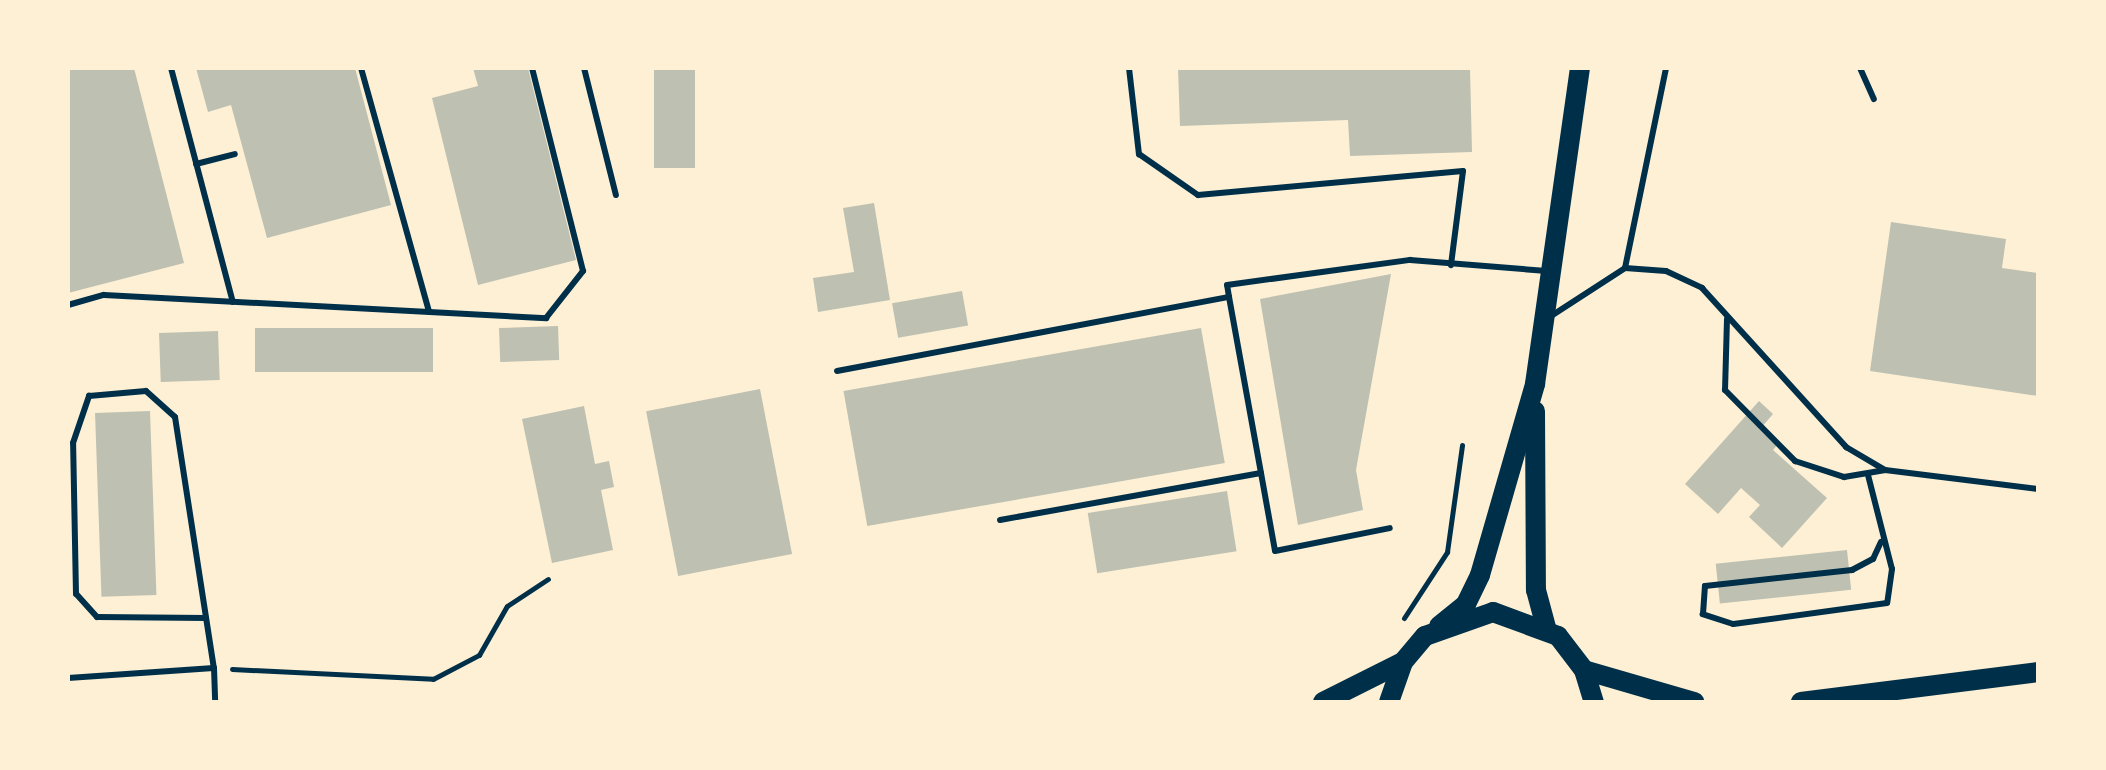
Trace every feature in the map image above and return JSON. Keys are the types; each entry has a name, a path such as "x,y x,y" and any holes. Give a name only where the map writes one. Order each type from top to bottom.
{"main road":[{"path":"1580,68 1535,384 1536,590 1546,628 1584,670 1594,702"},
{"path":"1323,702 1403,662 1466,604 1480,575 1535,384"},
{"path":"1439,626 1493,612 1546,628"},
{"path":"1389,702 1403,662"},
{"path":"1584,670 1694,702"},
{"path":"1801,702 2035,676"}],"lane":[{"path":"171,68 234,302"},
{"path":"362,68 429,312"},
{"path":"68,304 104,295 546,318 583,271 532,68"},
{"path":"584,68 616,196"},
{"path":"1129,68 1139,154 1198,196 1463,171 1451,265"},
{"path":"1625,268 1666,68"},
{"path":"1860,68 1874,99"},
{"path":"196,164 236,154"},
{"path":"1390,528 1276,551 1228,285 1410,260 1551,271"},
{"path":"1543,322 1625,268 1686,276 1846,447 1885,470 2038,489"},
{"path":"837,371 1229,297"},
{"path":"1728,317 1725,390 1795,461 1868,475 1885,470"},
{"path":"206,618 97,617 76,594 73,443 89,396 146,391 170,406 206,618 214,668 215,702"},
{"path":"1000,520 1261,473"},
{"path":"1868,475 1891,588 1877,610 1733,624 1703,614 1705,586 1852,570 1881,542"},
{"path":"68,678 214,668"}],"path":[{"path":"1397,628 1447,552 1462,445"},
{"path":"214,668 433,680 479,655 507,606 548,579"}],"building":[{"path":"68,68 134,68 184,263 68,293"},
{"path":"196,68 355,68 391,205 267,238 231,105 208,112"},
{"path":"473,68 528,68 576,260 478,285 432,98 478,86"},
{"path":"654,68 695,68 695,168 654,168"},
{"path":"1178,68 1470,68 1472,152 1350,156 1348,120 1180,126"},
{"path":"874,203 890,300 818,312 813,278 854,272 843,208"},
{"path":"1891,222 2006,239 2002,268 2038,273 2038,396 1870,371"},
{"path":"1391,274 1356,470 1363,510 1298,525 1260,299"},
{"path":"962,291 968,325 898,338 892,303"},
{"path":"558,326 559,360 500,362 499,328"},
{"path":"255,328 433,328 433,372 255,372"},
{"path":"1201,328 1225,463 867,526 844,391"},
{"path":"218,331 220,380 161,382 159,333"},
{"path":"760,389 792,554 678,576 646,411"},
{"path":"1759,401 1773,414 1761,428 1778,444 1773,450 1827,498 1782,548 1749,517 1760,505 1741,488 1718,514 1685,484"},
{"path":"584,406 595,464 609,461 614,487 601,490 613,550 552,563 522,419"},
{"path":"150,411 156,595 101,597 95,413"},
{"path":"1227,491 1237,551 1097,573 1088,513"},
{"path":"1847,550 1851,590 1720,604 1716,564"}]}
